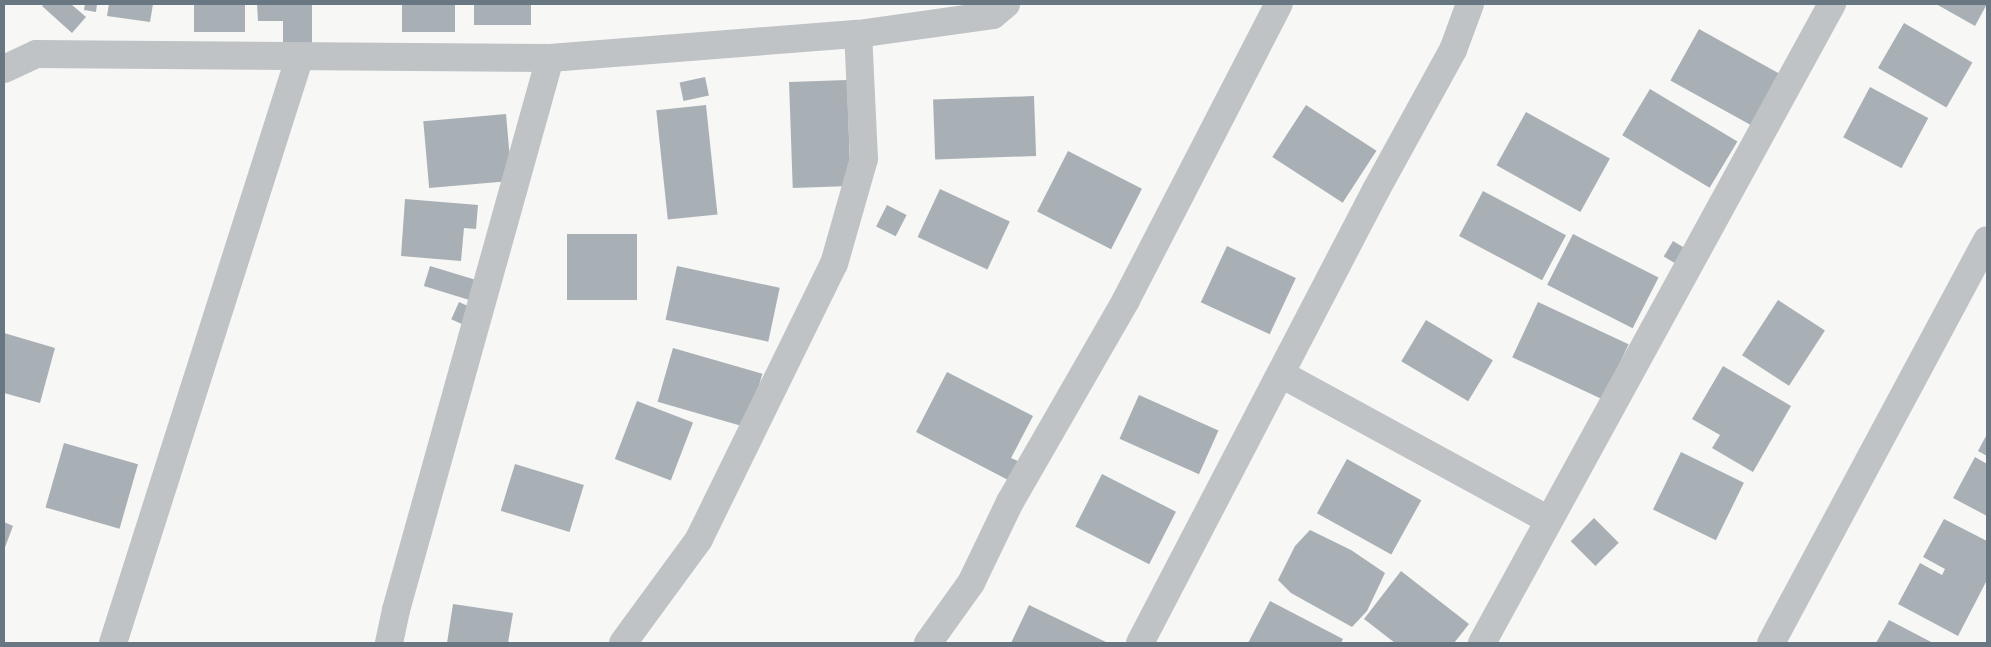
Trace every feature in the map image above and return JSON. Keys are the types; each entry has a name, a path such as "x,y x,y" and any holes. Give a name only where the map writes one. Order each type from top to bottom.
{"street":[{"path":"4,69 36,54 550,58 858,34 993,15 1006,4"},
{"path":"928,643 971,583 1010,502 1126,300 1279,4"},
{"path":"1140,643 1453,50 1470,4"},
{"path":"1482,643 1547,519 1832,4"},
{"path":"627,642 699,539 834,264 864,159 858,34"},
{"path":"113,643 300,56"},
{"path":"389,643 396,610 550,58"},
{"path":"1771,643 1987,240"},
{"path":"1281,374 1547,519"}],"building":[{"path":"44,4 71,4 86,17 72,33 42,6"},
{"path":"85,4 97,4 96,12 84,10"},
{"path":"109,4 153,4 150,22 107,16"},
{"path":"194,4 245,4 245,32 194,32"},
{"path":"257,4 312,4 312,43 283,43 283,21 258,21"},
{"path":"402,4 455,4 455,32 402,32"},
{"path":"474,4 531,4 531,25 474,25"},
{"path":"1936,4 1987,4 1975,26"},
{"path":"1904,23 1972,62 1946,108 1878,68"},
{"path":"1699,29 1785,77 1756,128 1670,81"},
{"path":"705,77 709,96 684,101 680,82"},
{"path":"847,80 851,186 793,188 789,82"},
{"path":"1870,87 1928,118 1902,168 1843,137"},
{"path":"1650,89 1737,142 1710,188 1622,135"},
{"path":"1034,96 1036,156 935,159 933,100"},
{"path":"706,105 717,214 668,220 656,110"},
{"path":"1306,105 1376,151 1343,203 1272,157"},
{"path":"1526,112 1610,159 1580,212 1496,165"},
{"path":"506,114 512,181 429,188 423,121"},
{"path":"1068,151 1142,189 1111,249 1037,212"},
{"path":"940,189 1010,222 987,270 918,237"},
{"path":"1483,191 1566,235 1542,280 1459,236"},
{"path":"405,199 478,205 476,229 464,228 461,261 401,256"},
{"path":"887,205 907,215 896,236 876,226"},
{"path":"567,234 637,234 637,300 567,300"},
{"path":"1573,234 1659,278 1633,328 1547,285"},
{"path":"1673,241 1691,252 1682,267 1664,256"},
{"path":"1227,246 1296,278 1270,334 1201,302"},
{"path":"430,266 484,282 477,302 424,286"},
{"path":"677,266 780,288 768,342 666,320"},
{"path":"1778,300 1825,330 1789,386 1742,355"},
{"path":"459,302 475,309 467,326 451,319"},
{"path":"1538,302 1629,344 1603,400 1512,357"},
{"path":"1426,320 1493,360 1468,401 1401,361"},
{"path":"4,333 55,348 40,403 4,393"},
{"path":"673,348 762,374 747,427 658,402"},
{"path":"1723,366 1791,406 1753,472 1712,448 1720,435 1692,419"},
{"path":"947,372 1033,416 1011,458 1020,462 1010,481 916,432"},
{"path":"1139,395 1218,430 1199,474 1119,439"},
{"path":"637,401 693,423 671,480 615,459"},
{"path":"1987,434 1987,456 1978,451"},
{"path":"64,443 138,464 120,529 46,507"},
{"path":"1681,452 1744,483 1716,540 1653,510"},
{"path":"1975,457 1987,464 1987,516 1953,498"},
{"path":"1347,459 1421,500 1391,554 1317,513"},
{"path":"515,464 584,485 570,532 501,511"},
{"path":"1102,474 1176,512 1149,564 1075,527"},
{"path":"1594,518 1619,543 1595,566 1571,541"},
{"path":"1944,519 1987,541 1987,580 1958,636 1898,604 1920,563 1942,575 1945,569 1923,557"},
{"path":"4,522 13,526 4,550"},
{"path":"1310,530 1351,550 1385,573 1367,611 1352,627 1291,593 1278,580 1295,546"},
{"path":"1401,571 1469,624 1454,643 1395,643 1364,619"},
{"path":"1270,601 1343,639 1341,643 1248,643"},
{"path":"453,604 513,613 508,643 447,643"},
{"path":"1029,605 1108,643 1011,643"},
{"path":"1889,620 1933,643 1876,643"}]}
